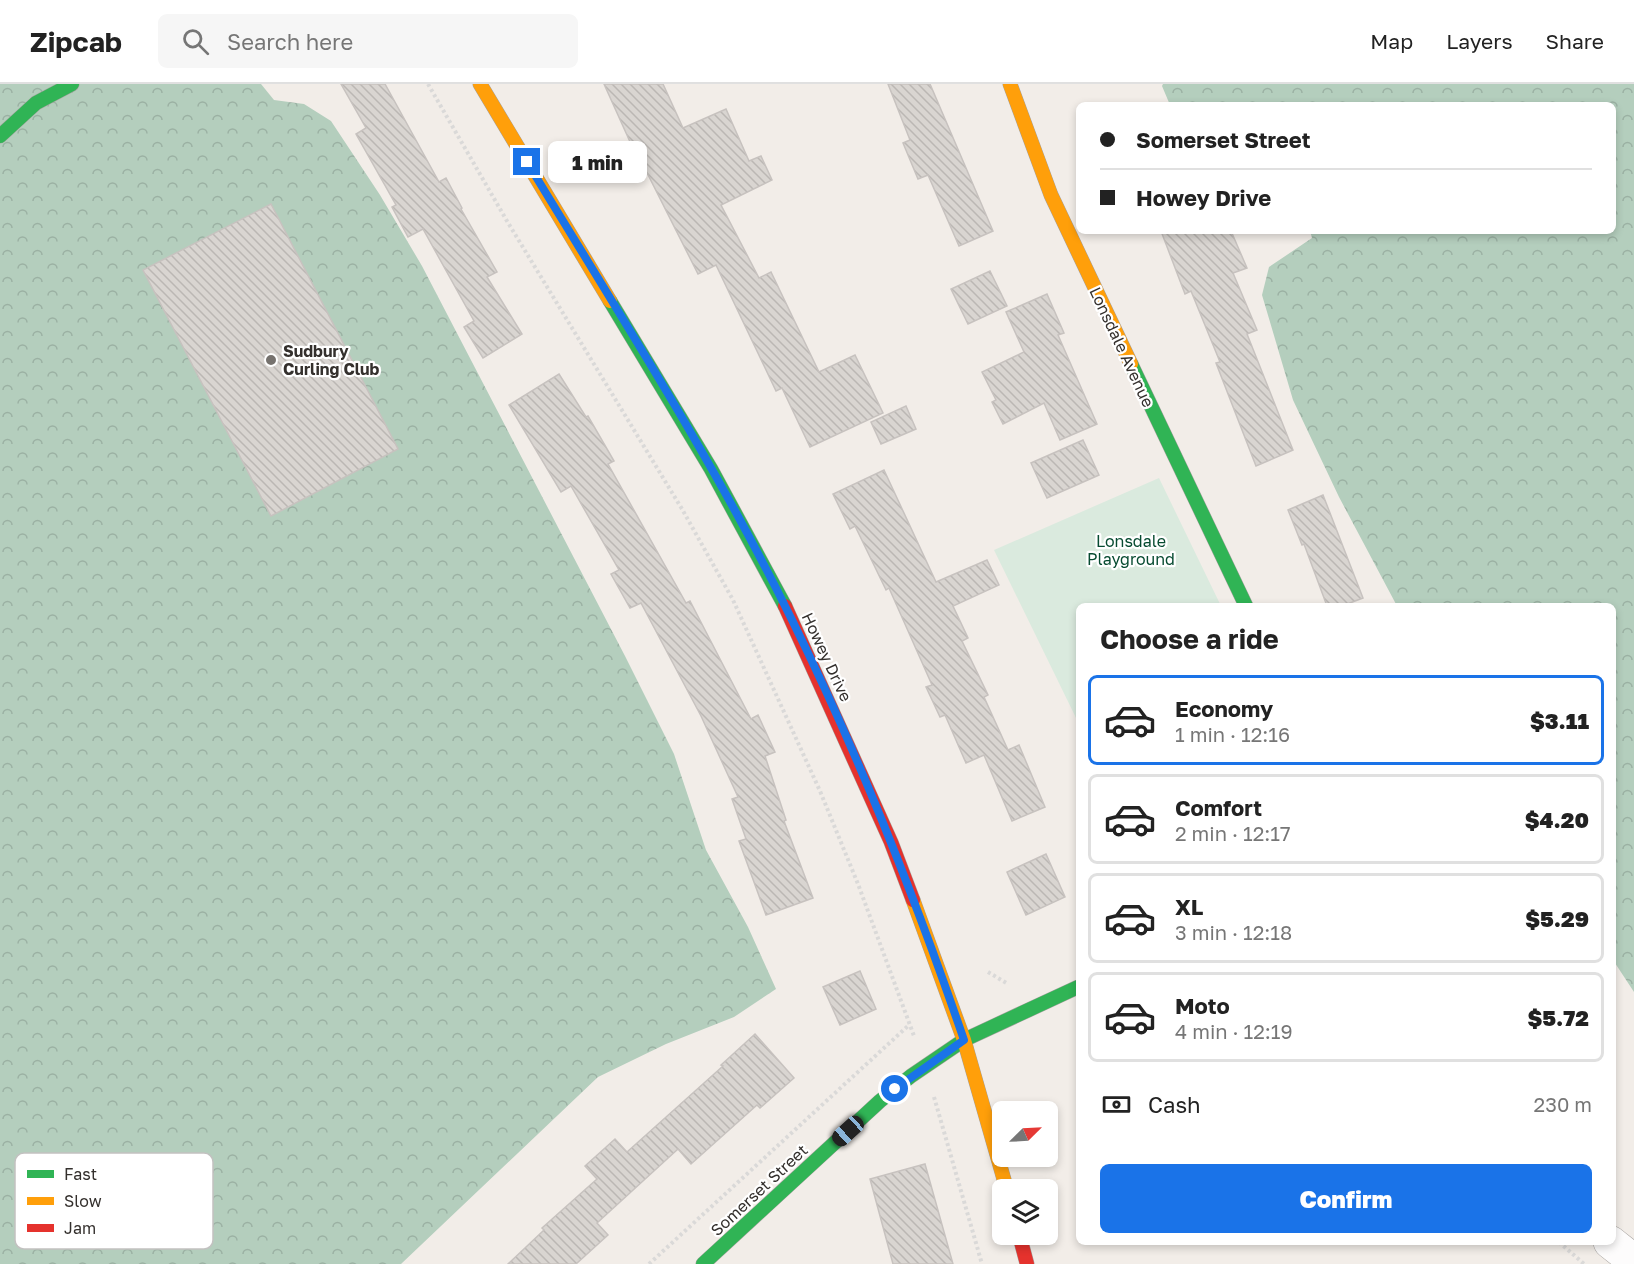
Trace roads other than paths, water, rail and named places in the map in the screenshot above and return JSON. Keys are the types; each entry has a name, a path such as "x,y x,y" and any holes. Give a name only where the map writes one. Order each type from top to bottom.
{"main road":[{"path":"0,136 36,103 72,84"},
{"name":"Howey Drive","path":"480,84 711,468 792,620 891,842 928,938 964,1040 1004,1179"},
{"name":"Lonsdale Avenue","path":"1010,84 1051,195 1245,603"},
{"name":"Somerset Street","path":"703,1264 880,1101 924,1066 964,1040 1076,988"},
{"path":"1022,1245 1027,1264"}],"street":[{"path":"1614,1245 1634,1261"}],"place":[{"name":"Sudbury Curling Club","path":"271,360"}],"park label":[{"name":"Lonsdale Playground","path":"1131,550"}]}
